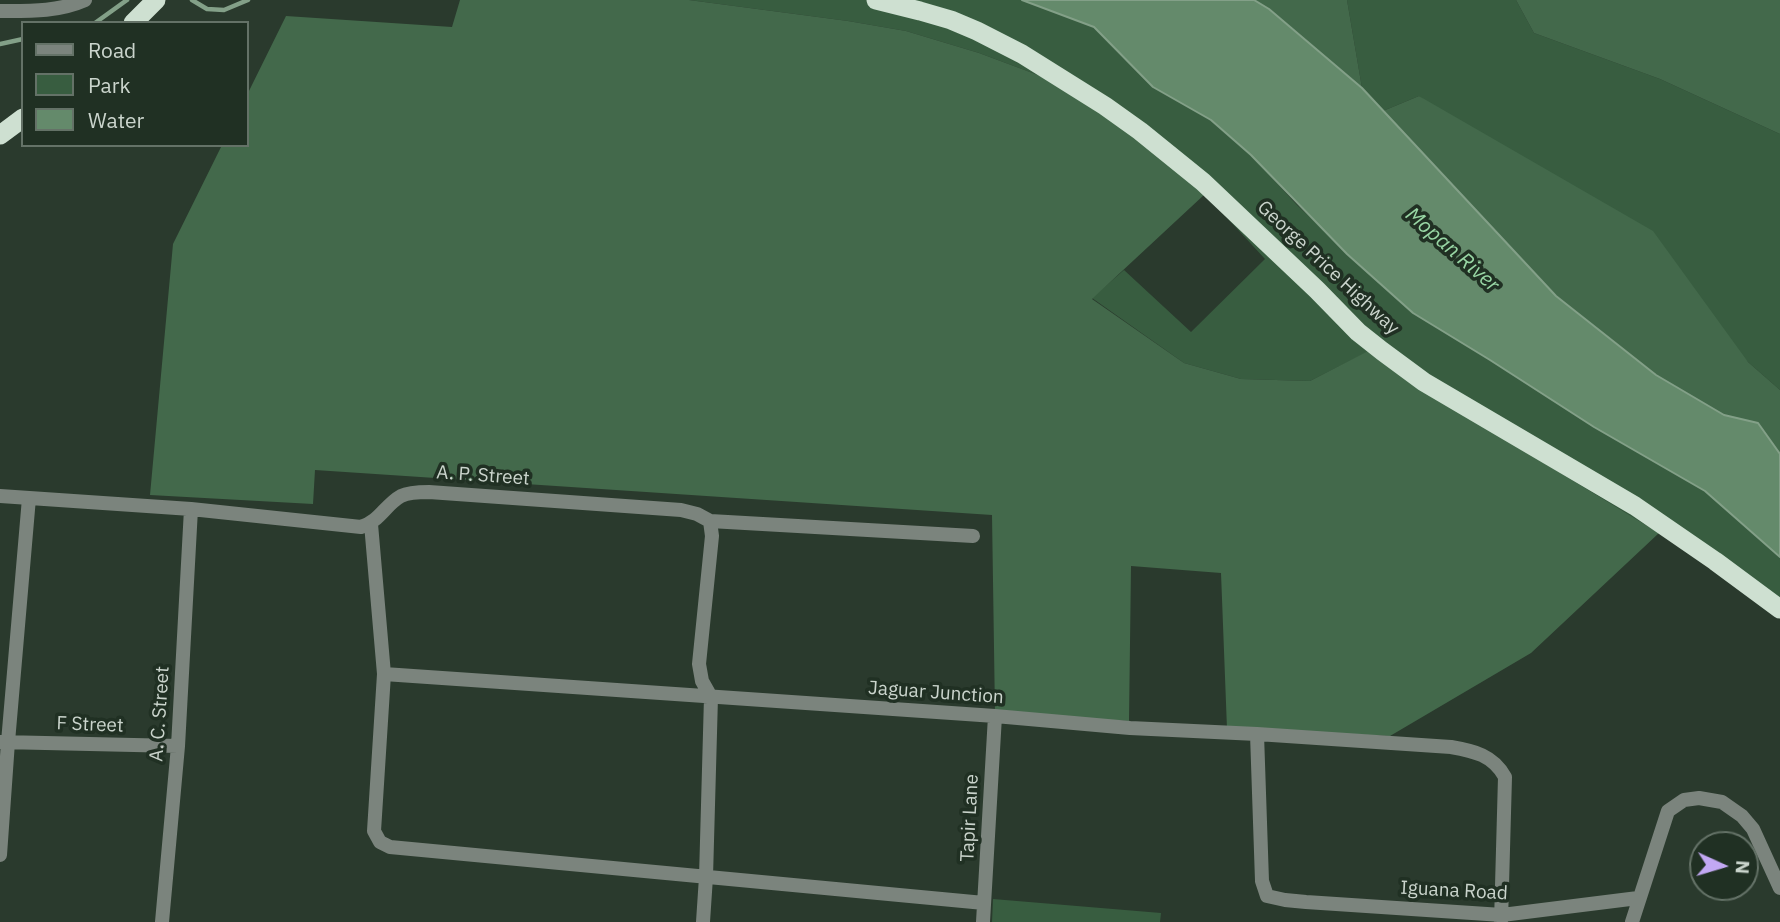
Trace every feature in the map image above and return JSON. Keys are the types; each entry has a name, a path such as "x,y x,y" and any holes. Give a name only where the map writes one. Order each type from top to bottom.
{"highway":[{"path":"135,21 156,0"},
{"name":"George Price Highway","path":"876,0 930,14 977,31 1022,54 1105,106 1203,182 1358,332 1382,351 1424,382 1635,506 1780,609"},
{"path":"0,135 21,119"}],"street":[{"path":"0,11 25,6 59,8 85,0"},
{"name":"A. P. Street","path":"371,524 401,496 413,492 429,492 681,510 697,514 710,522 974,536"},
{"path":"0,496 191,509 349,527 371,524 384,674 374,831 380,842 390,847 984,903"},
{"path":"0,855 4,742 29,498"},
{"name":"A. C. Street","path":"162,922 178,747 191,509"},
{"path":"703,922 711,696 702,681 699,664 712,536 710,522"},
{"name":"Jaguar Junction","path":"384,674 1469,750 1485,756 1499,767 1504,777 1501,919"},
{"name":"Tapir Lane","path":"983,922 995,716"},
{"name":"Iguana Road","path":"1257,734 1262,881 1267,896 1284,900 1501,919 1639,898"},
{"name":"F Street","path":"4,742 178,747"},
{"path":"1632,922 1668,811 1684,800 1699,798 1722,802 1742,816 1753,829 1780,888"}],"green space":[{"path":"689,0 1022,0 1094,27 1153,87 1211,120 1251,155 1297,205 1413,313 1594,427 1705,491 1780,557 1780,616 1659,533 1411,382 1369,351 1310,381 1241,379 1184,363 1092,298 1124,270 1191,332 1265,259 1205,194 1038,75 979,53 906,31"},
{"path":"1347,0 1516,0 1534,33 1660,79 1780,134 1780,390 1419,96 1383,111 1362,88"},
{"path":"993,899 1161,913 1160,922 992,922"}],"shaded area":[{"path":"460,0 689,0 906,31 979,53 1038,75 1093,104 1205,194 1092,299 1184,363 1241,379 1310,381 1368,351 1411,382 1659,533 1531,653 1390,736 1227,729 1221,573 1131,566 1129,721 995,714 992,515 315,470 313,504 150,495 173,244 221,147 248,147 248,93 286,16 452,27"},
{"path":"1254,0 1347,0 1362,88 1269,9"},
{"path":"1516,0 1780,0 1780,134 1660,79 1534,33"},
{"path":"1419,96 1653,231 1748,362 1780,390 1780,454 1758,423 1724,415 1656,375 1556,296 1383,111"}],"water":[{"name":"Mopan River","path":"1022,0 1254,0 1269,9 1362,88 1556,296 1656,375 1724,415 1758,423 1780,454 1780,557 1705,491 1594,427 1413,313 1347,254 1251,155 1211,120 1153,87 1094,27"}],"waterway":[{"path":"98,21 127,0"},
{"path":"192,0 207,9 224,10 248,0"},
{"path":"0,44 21,39"}]}
